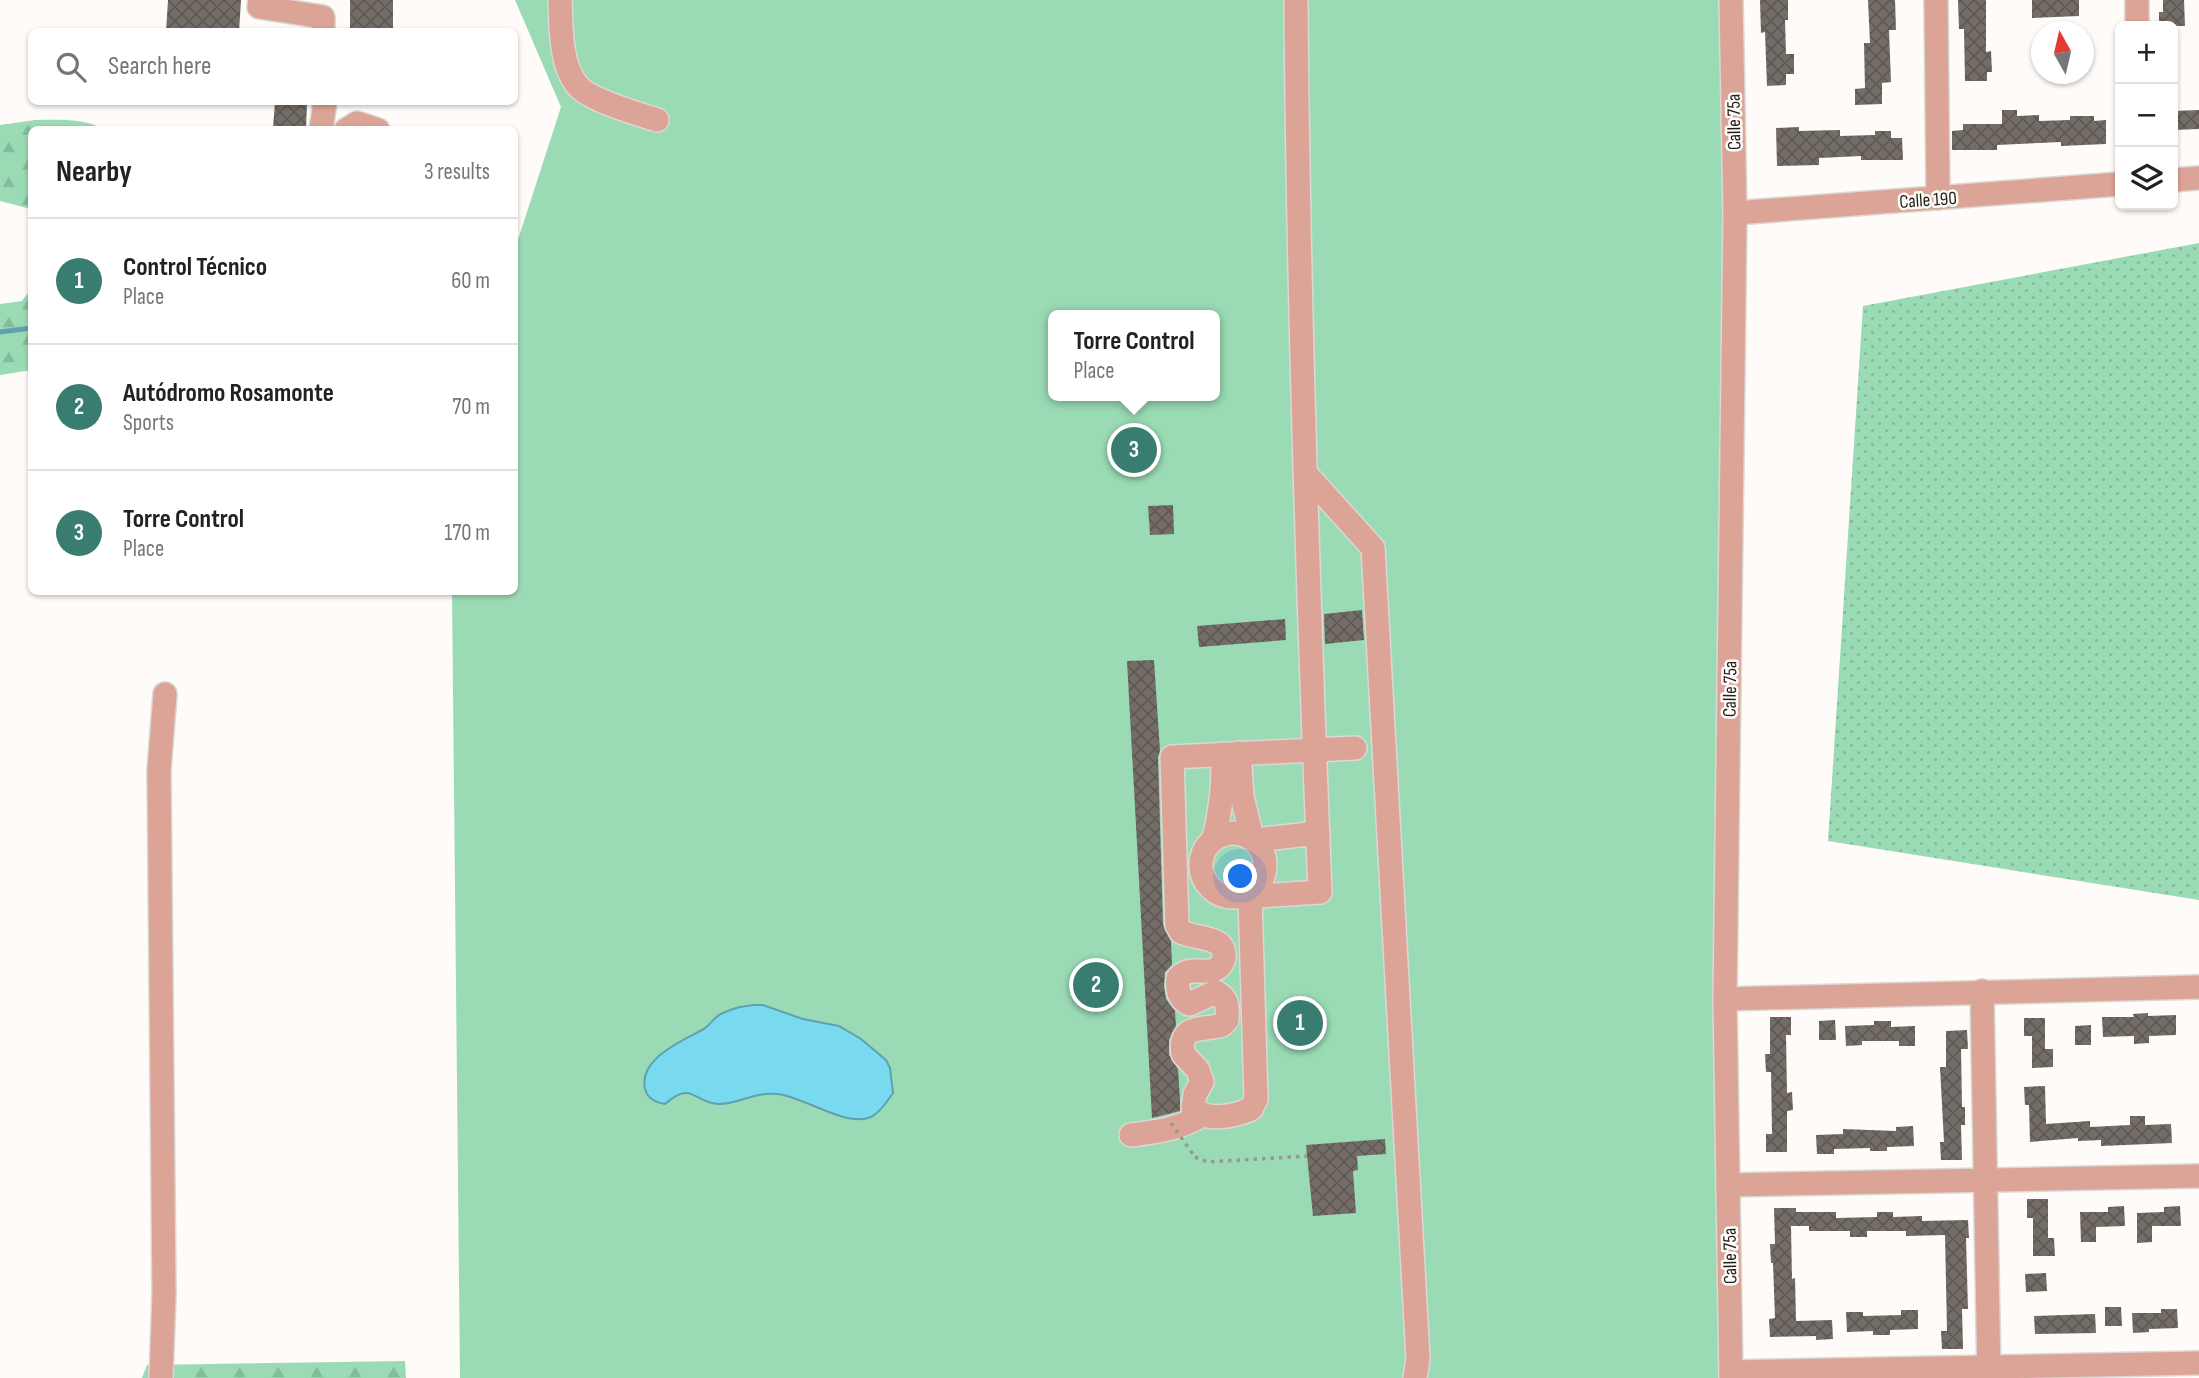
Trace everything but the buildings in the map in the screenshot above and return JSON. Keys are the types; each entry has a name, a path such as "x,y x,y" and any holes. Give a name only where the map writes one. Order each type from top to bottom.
{"street":[{"path":"260,0 259,7 323,18 323,28"},
{"path":"560,0 564,56 577,87 608,103 657,120"},
{"path":"1176,887 1190,898 1321,892 1306,474 1297,148 1296,0"},
{"name":"Calle 75a","path":"1731,0 1735,213 1725,999 1731,1375"},
{"path":"1936,0 1938,198"},
{"path":"2137,0 2137,21"},
{"path":"322,126 325,105"},
{"path":"2178,180 2199,178"},
{"name":"Calle 190","path":"1735,213 2115,184"},
{"path":"1306,474 1373,548 1418,1345 1415,1378"},
{"path":"161,1378 164,1295 159,770 165,694"},
{"path":"1202,1115 1193,1107 1193,1100 1202,1082 1201,1076 1182,1054 1183,1041 1185,1035 1194,1029 1222,1025 1227,1020 1226,1001 1223,995 1216,992 1189,1004 1178,995 1178,978 1189,970 1212,970 1218,967 1224,959 1224,951 1221,945 1213,941 1181,932 1177,925 1172,757 1355,748"},
{"path":"1230,753 1253,839 1263,850 1267,863 1260,886 1241,897 1216,893 1206,884 1201,872 1204,851 1213,840 1222,800 1224,771 1230,753"},
{"path":"1175,840 1213,840 1230,833 1253,839 1318,834"},
{"path":"1131,1135 1188,1124 1202,1115 1242,1113 1251,1109 1256,1099 1241,897"},
{"path":"1725,999 2199,987"},
{"path":"1982,991 1989,1373"},
{"path":"1728,1185 2199,1176"},
{"path":"1731,1375 1989,1373 2199,1363"}],"path":[{"path":"1171,1123 1195,1157 1208,1161 1307,1156"}],"green space":[{"path":"515,0 1731,0 1735,1378 460,1378 452,595 518,595 518,240 561,107"},
{"path":"35,120 61,120 97,126 28,126 28,208 0,201 0,125"},
{"path":"2199,243 2199,900 1828,841 1863,306"},
{"path":"28,293 28,370 0,375 0,304 22,301"},
{"path":"405,1361 406,1378 142,1378 147,1365"}],"water":[{"path":"763,1005 803,1019 839,1026 861,1039 886,1060 890,1068 893,1093 877,1113 861,1119 837,1115 777,1094 719,1104 688,1093 682,1093 665,1104 650,1098 645,1089 645,1078 648,1069 663,1052 705,1028 720,1014"}],"waterway":[{"path":"0,332 28,328"}],"place":[{"name":"Torre Control","path":"1134,450"},
{"name":"Autódromo Rosamonte","path":"1096,985"},
{"name":"Control Técnico","path":"1300,1023"}]}
